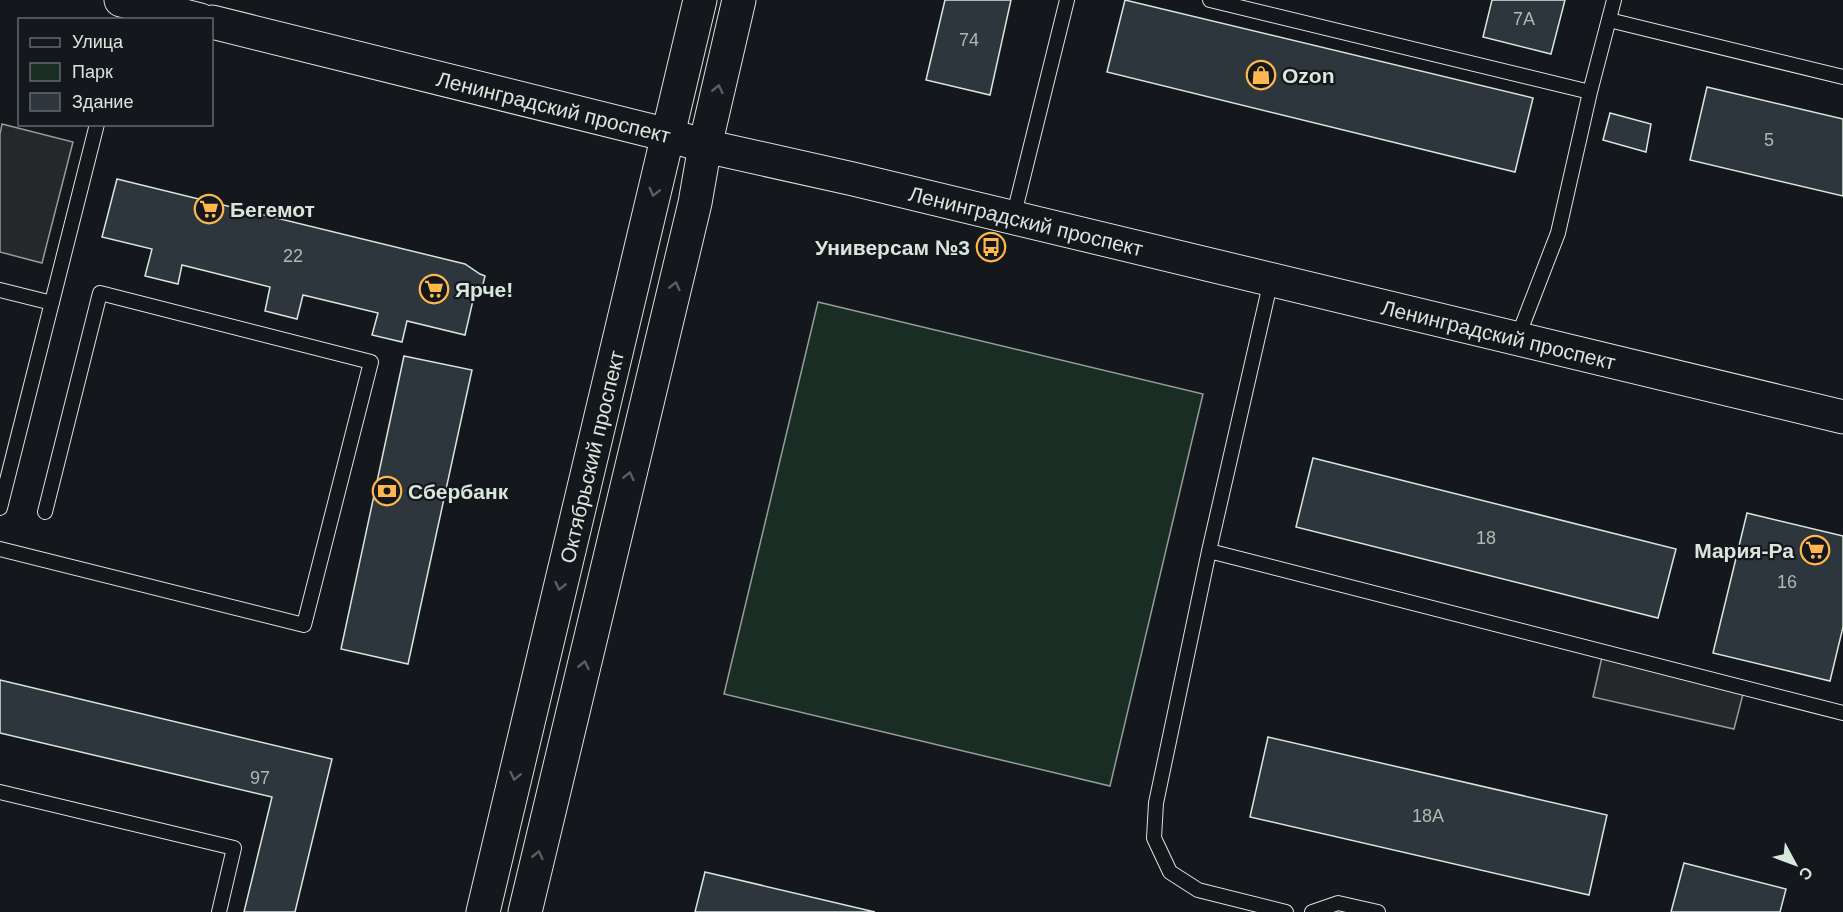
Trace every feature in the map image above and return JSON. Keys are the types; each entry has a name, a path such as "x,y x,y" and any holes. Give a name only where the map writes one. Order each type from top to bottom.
{"main road":[{"name":"Октябрьский проспект","path":"483,912 700,0"},
{"name":"Октябрьский проспект","path":"525,912 692,213 705,146 740,0"},
{"path":"124,7 188,18"},
{"name":"Ленинградский проспект","path":"213,22 705,146 1843,417"}],"lane":[{"path":"1013,218 1067,0"},
{"path":"1210,0 1590,92"},
{"path":"1517,339 1558,233 1590,92 1614,0"},
{"path":"1609,20 1843,77"},
{"path":"0,508 96,126"},
{"path":"1271,280 1209,551 1156,803 1154,838 1170,872 1198,890 1286,912"},
{"path":"0,290 52,303"},
{"path":"0,549 304,625 371,362 100,293 45,512"},
{"path":"1209,551 1843,713"},
{"path":"0,792 234,848 219,912"},
{"path":"1312,912 1338,903 1378,912"}],"green space":[{"path":"818,302 1203,394 1110,786 724,694"}],"shaded area":[{"path":"2,124 73,142 42,263 0,252 0,134"},
{"path":"1602,657 1744,690 1734,729 1593,697"}],"building":[{"path":"945,0 1011,0 990,95 926,80"},
{"path":"1125,0 1533,98 1515,172 1107,72"},
{"path":"1492,0 1565,0 1551,54 1483,37"},
{"path":"1707,87 1843,119 1843,196 1690,160"},
{"path":"1610,113 1651,124 1646,152 1603,140"},
{"path":"117,179 465,264 485,276 480,297 474,296 465,335 407,321 402,342 372,335 378,313 303,295 297,319 265,311 270,287 182,265 178,284 145,276 152,249 102,237"},
{"path":"404,356 472,370 408,664 341,649"},
{"path":"1313,458 1676,549 1658,618 1296,527"},
{"path":"1747,513 1843,536 1843,627 1830,681 1713,653"},
{"path":"0,680 332,759 295,912 244,912 272,797 0,733"},
{"path":"1268,737 1607,815 1589,895 1250,817"},
{"path":"1684,863 1786,889 1780,912 1671,912"},
{"path":"705,872 875,912 695,912"}],"place":[{"name":"Ozon","path":"1261,75"},
{"name":"Бегемот","path":"209,209"},
{"name":"Универсам №3","path":"991,247"},
{"name":"Ярче!","path":"434,289"},
{"name":"Сбербанк","path":"387,491"},
{"name":"Мария-Ра","path":"1815,550"}]}
